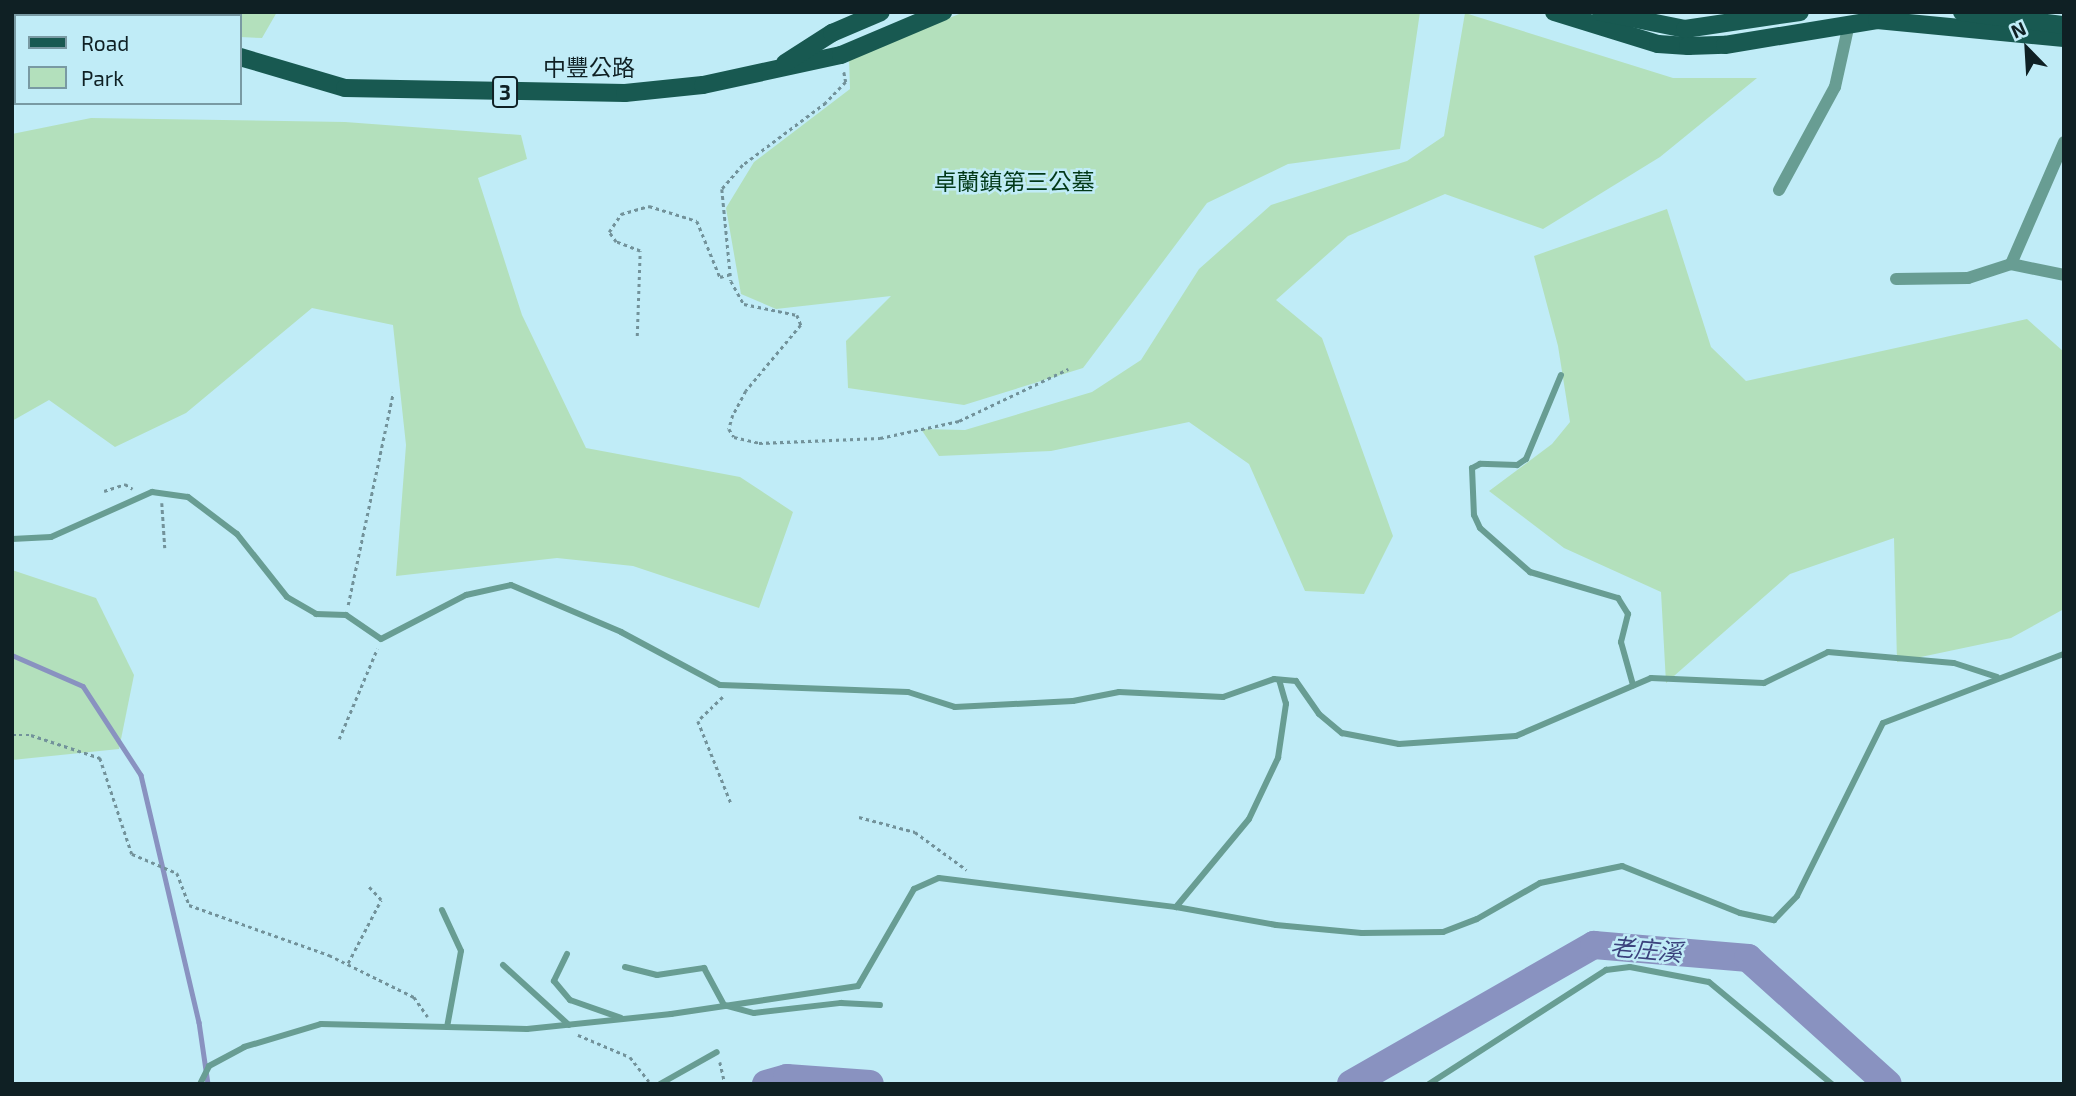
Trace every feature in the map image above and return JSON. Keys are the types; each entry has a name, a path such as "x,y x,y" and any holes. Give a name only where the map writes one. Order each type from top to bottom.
{"main road":[{"name":"中豐公路","path":"773,71 832,33 881,12"},
{"name":"中豐公路","path":"242,58 345,88 387,91 625,93 703,85 841,55 943,12"},
{"path":"1554,12 1658,44 1688,46 1725,46 1877,20 2064,38"},
{"path":"1601,12 1685,29 1800,12"},
{"path":"1962,12 2064,25"}],"street":[{"path":"1779,190 1835,87 1849,24"},
{"path":"2011,264 2064,142"},
{"path":"1896,279 1968,278 2011,264 2064,275"}],"lane":[{"path":"1561,375 1526,458 1517,465 1480,464 1472,468 1474,515 1480,528 1530,572 1618,598 1628,614 1621,642 1633,685"},
{"path":"12,539 51,537 145,495 161,493 188,497 237,534 287,597 316,614 346,615 381,639 466,595 511,585 621,632 720,685 908,692 955,707 1073,701 1119,692 1223,697 1279,680 1296,681 1319,714 1342,733 1399,744 1516,736 1651,678 1764,683 1828,652 1954,663 1997,677"},
{"path":"200,1084 209,1066 244,1047 321,1024 556,1026 858,986 914,889 939,878 1176,907 1276,925 1362,933 1443,932 1477,919 1539,883 1622,866 1740,913 1774,920 1797,896 1883,723 1997,677 2064,654"},
{"path":"1176,907 1249,819 1278,758 1286,704 1279,680"},
{"path":"442,910 461,951 447,1027"},
{"path":"567,954 554,981 570,1000 623,1019"},
{"path":"503,965 569,1024"},
{"path":"625,967 657,975 704,968 724,1005 754,1013 841,1003 880,1005"},
{"path":"1429,1084 1606,970 1630,967 1709,982 1832,1084"},
{"path":"660,1084 717,1052"}],"path":[{"path":"841,55 846,82 826,103 743,165 722,189 731,274 744,304 797,314 801,325 746,391 729,429 734,437 759,443 880,438 958,421 1068,369"},
{"path":"637,336 640,251 616,242 608,232 621,214 649,206 696,221 720,277 731,274"},
{"path":"346,615 393,393"},
{"path":"104,491 125,484 145,495"},
{"path":"161,493 165,548"},
{"path":"339,739 381,639"},
{"path":"731,684 698,721 731,803"},
{"path":"12,735 31,736 100,758 132,854 177,873 189,905 347,964 414,997 435,1027"},
{"path":"859,817 915,832 985,884"},
{"path":"347,964 381,900 368,886"},
{"path":"556,1026 630,1057 652,1084"},
{"path":"717,1052 725,1084"}],"green space":[{"path":"12,12 277,12 262,38 242,37 242,14 14,14 12,33"},
{"name":"卓蘭鎮第三公墓","path":"964,12 1420,12 1400,149 1288,164 1207,203 1083,368 964,405 848,388 846,341 891,296 776,309 741,294 726,208 754,162 850,89 849,59"},
{"path":"1465,13 1673,78 1757,78 1660,157 1543,229 1445,194 1348,236 1276,300 1322,338 1393,536 1364,594 1305,591 1249,464 1189,422 1051,451 939,456 921,429 965,430 1092,392 1141,360 1199,269 1271,205 1407,161 1444,136"},
{"path":"91,118 345,122 521,135 527,159 478,178 522,315 586,448 740,477 793,512 759,608 633,566 557,558 396,576 406,445 393,325 312,308 186,413 115,447 49,400 12,421 12,134"},
{"path":"1667,209 1711,347 1746,381 2027,319 2064,352 2064,609 2011,638 1897,662 1894,538 1790,574 1666,683 1661,592 1564,548 1489,491 1552,444 1570,422 1558,346 1534,256"},
{"path":"12,570 96,598 134,675 119,749 12,760"}],"waterway":[{"path":"12,655 83,686 141,775 199,1022 208,1084"},
{"name":"老庄溪","path":"1351,1084 1594,945 1748,958 1888,1084"},
{"name":"老庄溪","path":"766,1084 787,1078 870,1084"}]}
